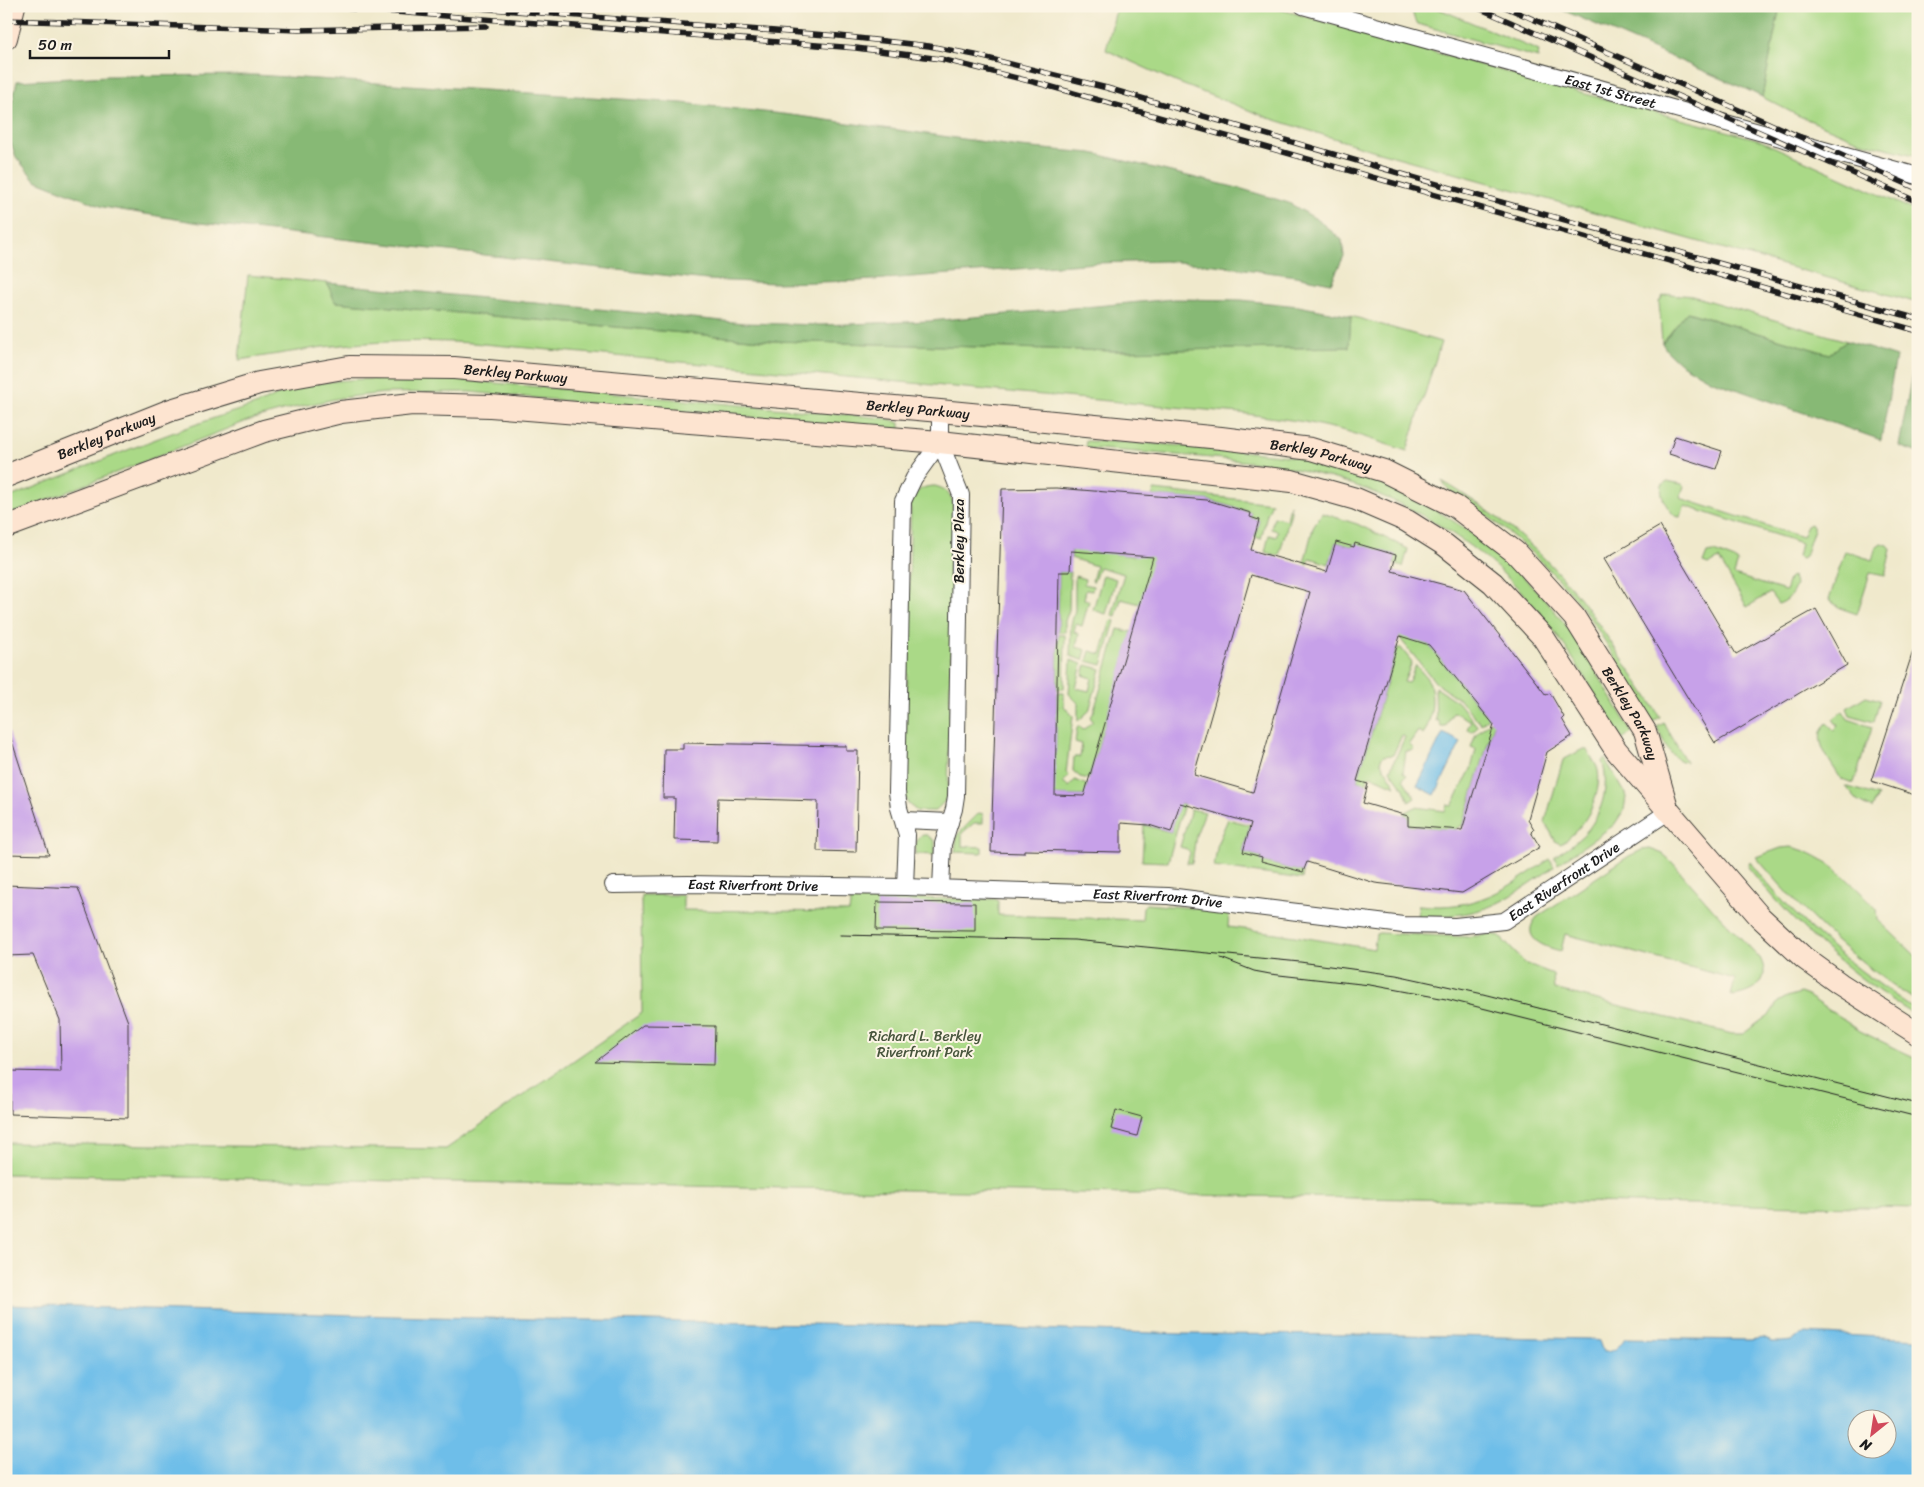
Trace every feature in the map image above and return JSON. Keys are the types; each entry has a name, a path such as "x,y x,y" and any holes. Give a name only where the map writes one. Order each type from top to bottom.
{"main road":[{"path":"6,38 14,6"},
{"name":"Berkley Parkway","path":"6,476 171,410 259,383 348,367 454,368 940,411 1211,437 1311,449 1384,471 1456,507 1515,552 1574,617 1646,730 1668,812"},
{"name":"Berkley Parkway","path":"6,527 264,431 340,412 412,404 490,406 940,442 1292,481 1356,499 1407,521 1445,544 1493,583 1543,636 1616,750 1760,917 1804,958 1861,999 1918,1034"}],"street":[{"name":"East 1st Street","path":"1303,6 1918,176"},
{"path":"905,886 907,835 899,808 897,792 903,501 914,478 940,442 940,411"},
{"name":"Berkley Plaza","path":"940,442 961,495 956,796 943,844 941,888"},
{"name":"East Riverfront Drive","path":"613,886 688,884 905,886 1168,896 1403,925 1455,926 1487,924 1504,921 1516,915 1668,812"},
{"path":"904,820 950,822"}],"green space":[{"path":"1117,6 1268,6 1574,91 1757,139 1918,212 1918,303 1372,150 1269,118 1176,82 1106,50"},
{"path":"1411,6 1432,6 1539,51 1538,58 1418,24 1414,18"},
{"path":"1553,6 1780,6 1762,97 1748,90"},
{"path":"1780,6 1918,6 1918,156 1862,142 1797,115 1762,97"},
{"path":"256,75 682,103 791,115 1020,147 1092,153 1242,189 1289,203 1318,220 1342,240 1344,256 1331,283 1296,276 1215,265 1165,261 1096,263 859,281 775,283 707,280 200,223 103,207 35,180 16,157 8,135 9,118 17,81 108,76"},
{"path":"248,275 327,283 336,302 773,341 1115,351 1349,347 1351,316 1441,342 1407,451 1346,431 1305,422 1240,413 473,343 417,341 360,343 239,360"},
{"path":"327,283 744,323 821,325 930,321 1173,299 1241,300 1298,306 1351,316 1349,347 1115,351 773,341 335,302"},
{"path":"1670,294 1692,296 1847,341 1829,354 1688,312 1662,343 1659,302 1663,296"},
{"path":"1687,312 1829,354 1847,341 1896,357 1881,440 1710,380 1680,363 1667,351 1662,343"},
{"path":"1914,363 1918,364 1918,453 1899,446"},
{"path":"393,378 448,379 873,417 889,419 900,423 900,431 469,392 385,393 340,398 293,408 247,421 16,512 11,512 7,505 13,496 162,437 252,406 298,387 316,383"},
{"path":"1086,441 1183,446 1262,453 1303,459 1356,473 1420,501 1478,538 1530,583 1575,638 1632,733 1622,739 1565,647 1544,618 1517,587 1455,535 1420,514 1346,482 1306,471 1221,459 1085,448"},
{"path":"1442,481 1499,519 1551,565 1591,613 1660,717 1652,722 1622,669 1589,617 1559,580 1507,531 1449,490"},
{"path":"1667,481 1684,486 1680,498 1802,537 1807,526 1811,524 1814,529 1805,556 1802,558 1798,556 1801,543 1685,506 1680,517 1675,516 1663,498 1661,489 1662,485"},
{"path":"935,486 948,492 954,505 948,792 945,801 935,811 917,811 908,804 904,794 911,501 920,489"},
{"path":"1154,490 1272,503 1267,514 1261,539 1255,537 1259,520 1250,517 1251,512 1207,500 1153,496"},
{"path":"1290,505 1291,512 1279,556 1265,552 1269,535 1276,537 1278,531 1271,529 1274,517 1287,520"},
{"path":"1322,513 1357,524 1408,549 1403,567 1394,564 1396,555 1355,544 1354,547 1336,542 1329,564 1310,558 1308,564 1304,563 1313,528"},
{"path":"1881,543 1888,545 1891,549 1885,576 1870,573 1857,614 1840,608 1829,600 1845,551 1872,560 1876,547"},
{"path":"1072,548 1132,556 1149,552 1157,562 1140,604 1121,599 1116,616 1112,615 1124,574 1099,567 1094,581 1092,581 1096,566 1071,558"},
{"path":"1714,552 1738,562 1734,575 1785,591 1789,579 1792,577 1796,585 1789,597 1781,603 1778,604 1770,593 1747,607 1719,559 1708,565 1703,563 1707,553"},
{"path":"1059,572 1070,572 1069,610 1065,621 1065,632 1058,632"},
{"path":"1103,575 1116,579 1106,614 1093,610"},
{"path":"1075,576 1085,579 1084,584 1093,586 1092,591 1086,590 1084,599 1089,601 1082,626 1076,624 1074,632 1079,634 1076,647 1086,650 1083,660 1070,656 1071,625 1075,610"},
{"path":"1111,620 1115,621 1102,665 1087,661 1090,651 1101,654"},
{"path":"1118,629 1132,632 1089,779 1080,777 1073,771 1074,757 1080,757 1082,744 1075,742 1077,728 1079,726 1083,730 1093,721 1090,717 1093,714"},
{"path":"1404,633 1429,645 1485,714 1490,716 1481,724 1460,700 1436,683 1398,636"},
{"path":"1058,635 1065,635 1064,689 1057,689"},
{"path":"1397,648 1401,648 1412,662 1404,682 1408,683 1416,665 1430,684 1432,697 1430,717 1426,729 1423,735 1418,731 1409,744 1414,749 1406,751 1403,773 1407,775 1403,779 1415,798 1409,802 1404,789 1390,770 1405,737 1402,735 1393,755 1383,756 1380,761 1396,786 1369,776 1366,784 1357,781"},
{"path":"1071,660 1082,664 1076,688 1089,691 1092,678 1083,675 1086,665 1101,669 1089,711 1078,721 1078,703 1069,694"},
{"path":"1435,687 1458,702 1478,727 1472,732 1467,729 1471,721 1453,712 1446,726 1441,726 1438,720 1436,721"},
{"path":"1057,693 1064,693 1064,706 1073,716 1066,773 1069,775 1063,783 1069,787 1075,780 1087,785 1085,796 1050,795 1055,775"},
{"path":"1866,696 1880,700 1874,722 1850,715 1847,708"},
{"path":"1843,711 1848,719 1872,727 1854,783 1841,779 1821,743 1822,729 1827,723 1834,730 1838,726 1833,719"},
{"path":"1493,719 1495,721 1463,825 1448,833 1445,829 1408,826 1408,816 1404,815 1405,812 1416,807 1445,811 1447,805 1452,806 1471,769 1476,749 1471,747 1476,734"},
{"path":"1664,723 1686,762 1676,758 1665,743 1657,727"},
{"path":"1583,749 1587,750 1598,769 1599,781 1596,795 1590,811 1580,826 1561,844 1556,842 1545,822 1563,760"},
{"path":"1605,759 1624,791 1626,797 1624,810 1614,825 1558,864 1554,857 1589,829 1599,811 1605,791 1605,771 1602,761"},
{"path":"1845,786 1878,796 1872,809 1858,801"},
{"path":"1179,803 1184,804 1168,862 1142,861 1144,825 1171,832"},
{"path":"1191,809 1205,812 1196,835 1192,863 1187,863 1190,853 1187,849 1180,847"},
{"path":"979,813 983,814 983,823 974,823 962,833 962,846 982,847 982,853 955,852 957,835"},
{"path":"1228,819 1250,825 1243,852 1262,857 1261,861 1303,872 1302,879 1214,867 1218,842"},
{"path":"927,835 935,841 935,855 915,854 918,838"},
{"path":"1791,847 1816,856 1838,871 1877,909 1878,920 1918,958 1918,1002 1851,954 1792,898 1756,857 1781,848"},
{"path":"1650,849 1663,854 1671,861 1712,908 1760,958 1764,974 1762,980 1753,989 1746,993 1731,996 1735,979 1565,934 1561,951 1541,944 1532,936 1532,924 1537,917 1629,856 1642,850"},
{"path":"1550,859 1554,867 1520,891 1491,906 1459,914 1417,916 1419,905 1457,905 1489,896 1504,889"},
{"path":"1750,862 1807,925 1872,979 1918,1011 1918,1017 1870,985 1826,949 1767,889 1748,867"},
{"name":"Richard L. Berkley Riverfront Park","path":"641,895 683,895 683,910 849,912 851,898 995,899 998,901 998,915 1142,920 1143,907 1146,904 1227,911 1229,914 1228,927 1374,949 1376,934 1379,933 1468,937 1491,934 1499,936 1525,963 1553,974 1554,989 1732,1034 1743,1034 1770,1014 1778,1002 1800,993 1808,996 1860,1031 1918,1059 1918,1208 6,1174 6,1143 446,1149 642,1013"}],"water":[{"path":"1443,733 1461,742 1435,795 1417,786"},
{"path":"6,1305 429,1317 976,1327 1182,1334 1401,1335 1593,1339 1599,1341 1603,1352 1616,1348 1625,1338 1750,1340 1763,1338 1772,1342 1782,1342 1792,1341 1805,1333 1918,1339 1918,1481 6,1481"}],"building":[{"path":"1675,436 1722,451 1716,469 1669,454"},
{"path":"1056,488 1207,500 1251,513 1250,517 1259,520 1251,550 1327,572 1336,542 1354,547 1355,543 1396,555 1392,571 1464,590 1546,695 1550,693 1564,717 1562,719 1572,736 1547,752 1528,819 1534,829 1531,832 1540,847 1462,893 1375,883 1307,862 1303,872 1261,861 1262,857 1243,852 1251,823 1180,803 1171,832 1149,825 1121,823 1121,852 1024,850 1024,853 991,852 1002,489","holes":["1071,551 1153,557 1084,796 1055,795 1059,572 1070,572","1251,575 1310,592 1253,792 1194,775","1400,636 1429,645 1494,725 1462,830 1408,826 1408,816 1363,803 1368,784 1357,781"]},
{"path":"1660,526 1736,654 1816,609 1847,665 1715,743 1604,559"},
{"path":"1915,645 1918,645 1918,796 1871,781"},
{"path":"6,732 9,732 49,855 6,854"},
{"path":"683,743 846,746 846,751 858,751 856,852 817,851 818,801 718,798 717,841 674,840 675,798 663,798 664,749 683,749"},
{"path":"6,885 78,888 128,1022 128,1118 10,1114 10,1071 61,1072 60,1020 33,955 6,956"},
{"path":"877,902 975,903 975,931 876,930"},
{"path":"643,1025 715,1026 714,1065 595,1062"},
{"path":"1116,1110 1142,1117 1137,1136 1111,1129"}],"tram line":[{"path":"840,935 1074,940 1300,962 1396,975 1483,994 1918,1104"},
{"path":"1221,958 1254,971 1270,974 1370,985 1446,999 1918,1117"}],"railway":[{"path":"318,6 856,48 941,59 1045,85 1918,331"},
{"path":"451,6 839,36 929,46 975,55 1107,88 1419,179 1918,319"},
{"path":"1474,6 1918,202"},
{"path":"1503,6 1918,189"},
{"path":"6,20 299,30 486,26"}]}
